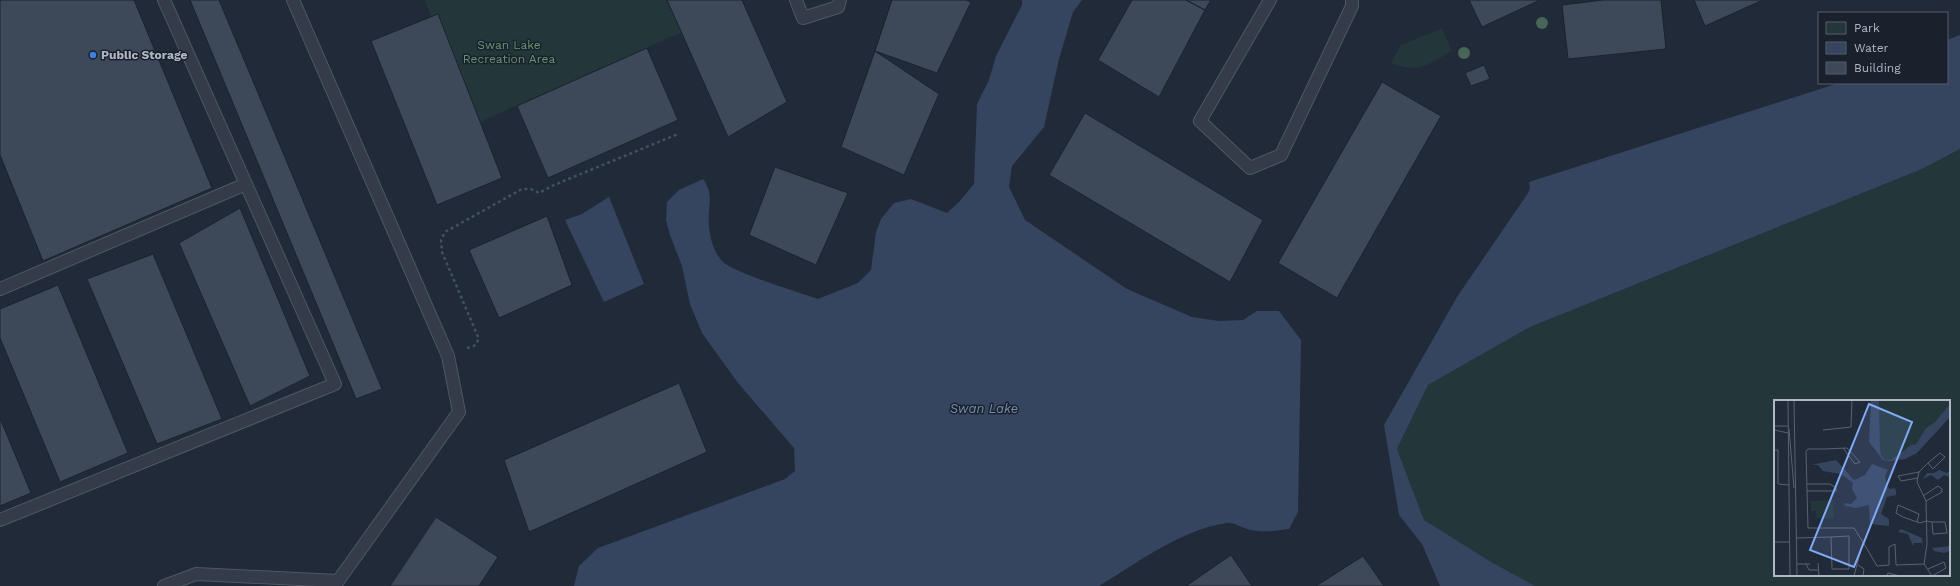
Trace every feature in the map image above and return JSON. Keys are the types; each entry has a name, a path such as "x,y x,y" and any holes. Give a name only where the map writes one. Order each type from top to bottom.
{"lane":[{"path":"0,520 335,384 164,0"},
{"path":"164,586 196,574 336,584 459,412 448,356 293,0"},
{"path":"796,0 803,18 838,7 840,0"},
{"path":"1270,0 1200,121 1250,168 1281,155 1352,6 1352,0"},
{"path":"0,290 246,184"}],"path":[{"path":"448,356 474,346 479,339 442,252 442,240 445,232 522,189 531,189 539,193 678,134"}],"green space":[{"name":"Swan Lake Recreation Area","path":"424,0 667,0 682,32 480,122"},
{"path":"1442,28 1452,51 1429,64 1417,68 1410,68 1391,63 1401,45"},
{"path":"1960,149 1960,586 1535,586 1493,563 1424,520 1397,449 1428,385 1530,327 1922,169"}],"water":[{"name":"Swan Lake","path":"1022,0 1082,0 1073,12 1059,59 1044,127 1012,166 1009,187 1025,220 1127,289 1192,317 1219,321 1243,320 1257,311 1279,311 1301,340 1298,512 1289,529 1258,531 1229,523 1210,526 1193,532 1160,548 1099,586 574,586 579,566 598,548 785,479 795,471 794,448 738,383 702,333 690,304 682,266 670,235 666,220 667,202 679,190 703,179 707,185 710,196 709,226 714,248 721,260 727,265 751,276 818,299 858,283 871,270 876,232 881,219 894,203 911,199 947,213 959,202 974,184 977,104 989,80 996,56 1022,5"},
{"path":"1960,35 1960,149 1922,169 1530,327 1428,385 1397,449 1424,520 1493,563 1535,586 1440,586 1422,544 1399,515 1384,425 1457,297 1528,193 1530,188 1529,182 1836,84 1948,84 1948,40"},
{"path":"609,197 644,284 604,302 565,220 582,214"}],"building":[{"path":"0,0 134,0 212,188 43,261 0,155"},
{"path":"190,0 219,0 382,389 356,399"},
{"path":"667,0 742,0 787,102 728,137"},
{"path":"892,0 966,0 971,2 937,73 875,51"},
{"path":"1132,0 1186,0 1205,10 1159,97 1098,60"},
{"path":"1186,0 1211,0 1205,10"},
{"path":"1469,0 1540,0 1482,27"},
{"path":"1603,0 1661,0 1666,49 1568,59 1562,5"},
{"path":"1694,0 1763,0 1705,26"},
{"path":"438,14 502,178 437,205 371,41"},
{"path":"647,48 678,120 548,178 517,106"},
{"path":"875,51 939,94 904,175 841,147"},
{"path":"1484,65 1490,79 1471,86 1465,73"},
{"path":"1382,82 1441,116 1337,298 1278,263"},
{"path":"1085,113 1263,220 1230,282 1049,175"},
{"path":"775,167 848,193 816,265 749,235"},
{"path":"240,208 310,376 250,406 179,243"},
{"path":"547,216 572,285 499,318 469,250"},
{"path":"153,254 222,419 157,444 87,279"},
{"path":"58,285 128,453 60,482 0,338 0,309"},
{"path":"679,383 707,452 529,532 504,460"},
{"path":"0,418 31,493 0,506"},
{"path":"436,517 498,557 479,586 390,586"},
{"path":"1231,555 1252,586 1186,586"},
{"path":"1363,556 1384,586 1316,586"}],"place":[{"name":"Public Storage","path":"93,55"}]}
